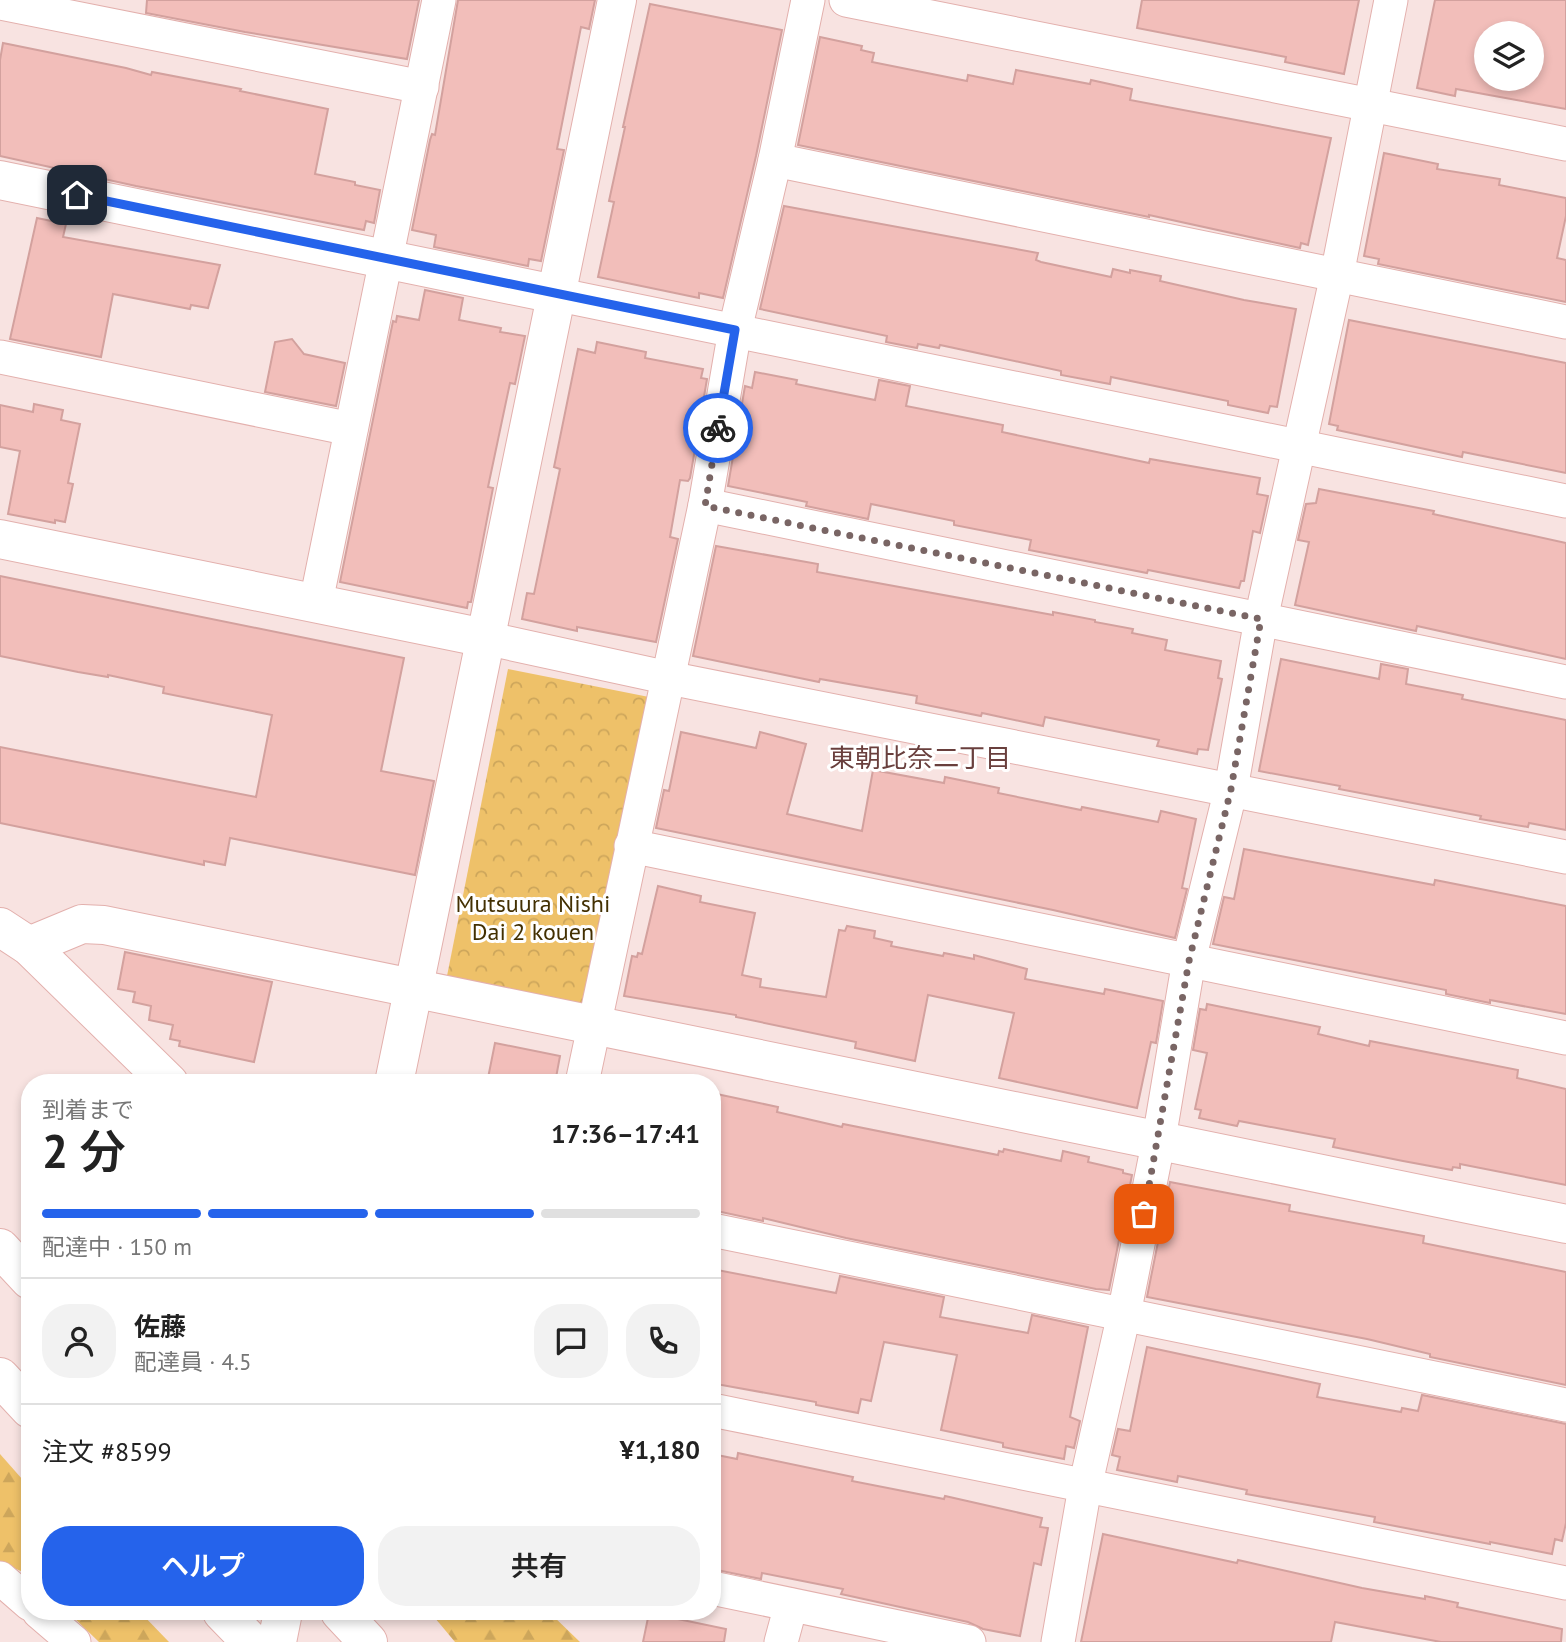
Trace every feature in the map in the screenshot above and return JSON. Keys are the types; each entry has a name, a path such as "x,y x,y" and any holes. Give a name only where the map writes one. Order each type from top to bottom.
{"main road":[{"path":"396,1074 617,0"},
{"path":"0,180 555,294"},
{"path":"0,539 485,638"},
{"path":"14,936 82,924 104,925 1566,1224"},
{"path":"14,936 160,1074"},
{"path":"0,1248 21,1270"},
{"path":"0,1377 21,1399"},
{"path":"230,1620 251,1642"},
{"path":"277,1642 282,1620"},
{"path":"347,1620 368,1642"}],"street":[{"path":"316,602 439,0"},
{"path":"584,1074 705,506 735,330 775,159 808,0"},
{"path":"846,0 1566,144"},
{"path":"1058,1642 1085,1487 1124,1314 1159,1139 1189,961 1231,789 1261,619 1337,275 1391,0"},
{"path":"0,3 422,87"},
{"path":"775,159 1566,322"},
{"path":"555,294 1566,501"},
{"path":"0,357 351,429"},
{"path":"705,506 1566,682"},
{"path":"485,638 669,678 1566,857"},
{"path":"631,846 1566,1038"},
{"path":"721,1232 1566,1405"},
{"path":"721,1412 1566,1583"},
{"path":"0,1578 21,1596"},
{"path":"721,1590 969,1642"},
{"path":"781,1642 791,1605"},
{"path":"48,1620 74,1642"}],"green space":[{"name":"Mutsuura Nishi Dai 2 kouen","path":"508,669 649,697 589,1009 446,981"},
{"path":"0,1454 21,1478 21,1571 0,1562"},
{"path":"76,1620 148,1620 169,1642 99,1642"},
{"path":"437,1620 557,1620 580,1642 455,1642"}],"building":[{"path":"147,0 419,0 407,59 146,13"},
{"path":"458,0 595,0 589,29 581,27 557,149 564,150 541,261 529,259 528,266 434,247 436,235 412,230 430,140 432,134 435,135"},
{"path":"1142,0 1359,0 1344,74 1285,62 1286,57 1137,28"},
{"path":"1435,0 1566,0 1566,109 1456,89 1455,96 1417,88"},
{"path":"650,4 782,30 723,298 699,293 699,298 598,277 614,202 609,201 623,127"},
{"path":"820,37 862,46 861,50 874,53 872,62 967,81 968,75 1013,84 1016,70 1090,84 1091,80 1132,89 1130,100 1331,138 1308,245 1301,243 1300,248 798,145"},
{"path":"3,43 151,75 152,72 241,89 240,91 328,109 315,174 380,190 374,223 366,221 364,230 136,186 0,156 0,60"},
{"path":"1384,153 1438,164 1437,169 1500,179 1499,185 1566,198 1566,216 1557,258 1566,260 1566,302 1378,264 1379,259 1364,256"},
{"path":"784,206 1038,253 1036,260 1041,262 1111,277 1113,269 1161,276 1160,281 1296,309 1277,407 1270,406 1268,413 1228,405 1228,401 1111,377 1110,384 1061,375 1061,371 940,345 939,348 918,344 917,348 886,342 887,336 760,309"},
{"path":"37,218 66,224 63,237 220,265 208,308 191,305 190,309 113,294 101,357 10,339"},
{"path":"425,290 463,298 459,320 501,328 500,332 525,336 515,384 510,383 488,487 493,488 471,602 468,602 467,608 340,582 393,321 396,322 397,316 419,320"},
{"path":"1349,320 1566,363 1566,473 1463,452 1462,457 1337,430 1338,426 1329,424"},
{"path":"292,339 304,354 345,363 336,406 265,392 275,342"},
{"path":"597,342 646,352 645,358 703,369 701,378 707,379 690,478 688,481 680,480 670,537 678,539 656,642 577,627 577,631 522,619 527,593 534,594 560,469 554,467 578,349 595,353"},
{"path":"755,372 797,380 796,384 875,400 879,380 910,386 906,406 1003,425 1002,432 1149,463 1150,459 1260,478 1257,494 1268,496 1260,533 1253,531 1244,581 1241,581 1239,588 1148,570 1147,573 1029,550 1031,540 954,525 954,521 871,504 868,519 806,506 807,502 728,486 745,386 752,388"},
{"path":"34,404 63,410 61,420 80,424 68,483 73,484 65,522 55,520 55,523 8,514 20,451 0,447 0,405 33,412"},
{"path":"1319,489 1434,511 1433,514 1566,543 1566,659 1417,626 1416,631 1295,605 1309,542 1298,540 1306,504 1316,503"},
{"path":"716,546 818,564 817,572 1053,615 1053,612 1095,620 1133,629 1132,633 1167,640 1165,650 1221,661 1218,678 1222,679 1208,750 1198,749 1197,754 1157,746 1159,740 1045,717 1043,726 982,713 981,716 916,703 917,696 820,679 819,682 693,656"},
{"path":"0,576 404,658 381,771 434,781 415,875 230,838 225,865 204,861 204,865 0,823 0,747 256,797 272,715 163,693 164,687 0,656"},
{"path":"1281,659 1379,679 1381,664 1408,669 1406,684 1463,695 1462,699 1566,720 1566,830 1529,823 1528,827 1480,819 1481,816 1259,771"},
{"path":"681,732 756,748 760,732 806,744 787,814 862,831 873,770 944,783 945,777 999,788 998,793 1158,822 1161,811 1196,819 1182,888 1187,889 1175,938 656,828 664,790 669,791"},
{"path":"1244,849 1434,885 1435,880 1566,906 1566,1014 1490,1000 1490,1003 1446,994 1446,990 1213,944 1224,897 1234,899"},
{"path":"658,886 701,896 700,902 755,913 742,975 761,979 760,987 826,997 839,930 845,931 847,926 875,931 874,938 892,942 891,946 943,956 944,953 974,959 974,955 1027,969 1025,979 1104,994 1105,989 1163,1001 1156,1043 1151,1042 1137,1108 999,1078 1014,1013 928,995 915,1061 855,1048 856,1042 736,1015 624,996 632,956 642,954"},
{"path":"125,952 272,982 254,1062 179,1046 180,1041 170,1039 173,1025 149,1020 151,1006 133,1002 135,992 118,989"},
{"path":"1207,1004 1320,1027 1318,1034 1369,1046 1370,1041 1518,1070 1517,1078 1566,1089 1566,1185 1460,1164 1460,1168 1453,1167 1452,1170 1333,1147 1335,1139 1239,1121 1237,1126 1199,1118 1201,1110 1195,1109 1207,1053 1193,1050 1200,1009 1206,1010"},
{"path":"495,1043 560,1056 557,1074 489,1074"},
{"path":"721,1095 778,1107 777,1112 842,1127 843,1124 998,1155 999,1151 1003,1152 1004,1149 1061,1161 1063,1151 1089,1157 1088,1162 1123,1170 1123,1173 1132,1175 1109,1290 846,1238 763,1218 763,1221 721,1212"},
{"path":"1170,1182 1290,1205 1289,1211 1424,1236 1423,1243 1566,1272 1566,1385 1430,1357 1430,1354 1367,1339 1147,1297"},
{"path":"721,1271 836,1293 840,1276 944,1297 940,1317 1028,1333 1032,1315 1088,1327 1070,1417 1080,1421 1074,1448 1066,1446 1064,1459 1003,1447 1003,1443 941,1430 957,1355 884,1342 871,1401 861,1399 858,1413 816,1405 816,1402 721,1385"},
{"path":"1147,1347 1320,1384 1317,1397 1401,1412 1402,1408 1418,1411 1422,1395 1566,1424 1566,1523 1562,1541 1555,1539 1552,1554 1374,1522 1375,1517 1246,1494 1247,1490 1178,1476 1177,1482 1117,1470 1120,1457 1112,1455 1118,1429 1130,1431"},
{"path":"738,1453 853,1477 852,1481 944,1499 945,1496 1042,1518 1040,1527 1048,1528 1041,1565 1034,1563 1020,1636 841,1594 843,1589 762,1573 761,1579 721,1571 721,1456 737,1459"},
{"path":"1103,1534 1237,1563 1238,1560 1362,1588 1458,1603 1457,1607 1562,1629 1561,1642 1441,1642 1335,1622 1331,1642 1081,1642"},
{"path":"648,1620 683,1620 726,1629 724,1642 643,1642"}],"way so far":[{"path":"718,428 705,506 1261,619 1231,789 1189,961 1144,1214"}],"district":[{"name":"東朝比奈二丁目","path":"920,757"}],"route":[{"path":"77,195 735,330 718,428"}]}
